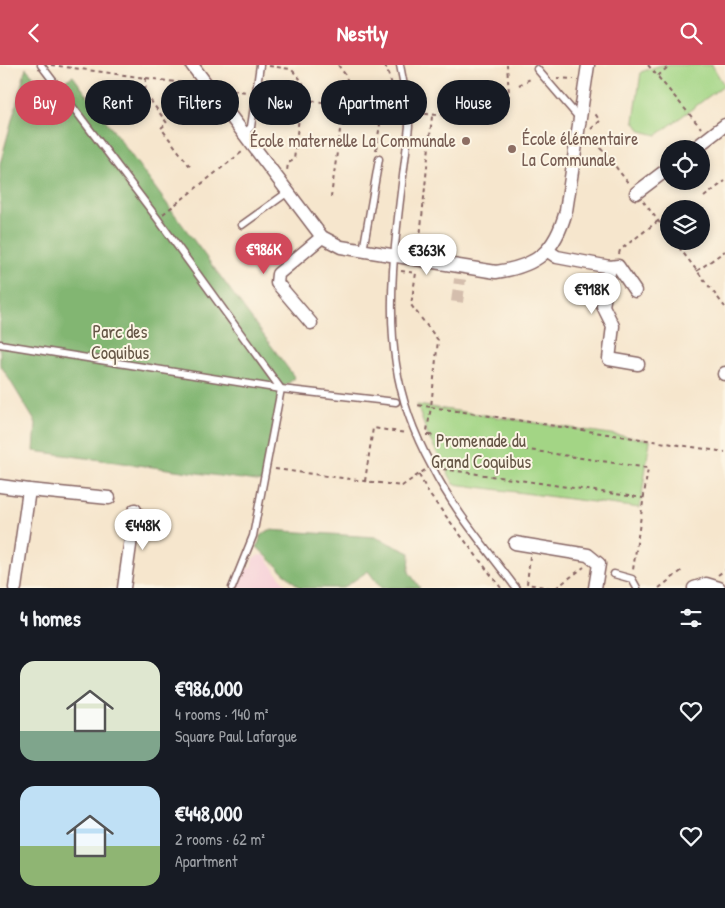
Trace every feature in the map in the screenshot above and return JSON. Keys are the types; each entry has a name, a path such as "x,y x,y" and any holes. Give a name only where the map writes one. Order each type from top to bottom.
{"street":[{"path":"192,65 322,237 341,247 363,251 395,263 461,273 518,269 535,261 548,251 561,229 566,211 588,65"},
{"path":"705,140 725,125"},
{"path":"636,193 660,175"},
{"path":"311,323 276,283 278,274 322,237"},
{"path":"548,251 557,257 614,267 635,291"},
{"path":"614,267 603,306 613,326 609,359 638,364"},
{"path":"0,486 109,498"},
{"path":"15,588 29,490"},
{"path":"124,588 135,511"},
{"path":"515,543 588,555 598,564 595,588"},
{"path":"694,588 706,584 719,588"}],"lane":[{"path":"41,65 157,218 281,389 254,536 232,588"},
{"path":"244,134 252,127 260,65"},
{"path":"400,65 407,101 409,126 395,263 392,321 396,364 409,416 431,466 471,529 516,588"},
{"path":"536,69 580,119"},
{"path":"363,251 379,159"},
{"path":"242,225 288,192"},
{"path":"0,344 281,389 396,402"},
{"path":"614,574 632,579 636,588"}],"path":[{"path":"260,65 292,69"},
{"path":"278,179 286,173 288,163 294,160 302,99 303,82 291,65"},
{"path":"338,65 346,77 346,80"},
{"path":"384,65 390,80"},
{"path":"427,115 478,119 506,113 509,94 507,65"},
{"path":"648,65 689,111 708,138"},
{"path":"658,77 670,65"},
{"path":"146,78 145,93 167,123 161,127 192,169"},
{"path":"591,137 591,128 600,121 592,110"},
{"path":"418,253 432,116"},
{"path":"379,159 376,149 380,125"},
{"path":"331,197 340,130"},
{"path":"157,218 252,145"},
{"path":"704,197 725,181"},
{"path":"614,267 620,250 658,221"},
{"path":"681,250 725,307"},
{"path":"697,271 725,251"},
{"path":"395,263 416,273 411,305 438,340 429,415 429,435"},
{"path":"417,405 725,452"},
{"path":"366,481 373,428 648,467 632,579"},
{"path":"267,468 402,486 431,466 643,498"},
{"path":"419,474 429,494 501,588"},
{"path":"532,546 526,585 550,588"},
{"path":"556,588 594,560"},
{"path":"659,588 684,569"}],"shaded area":[{"path":"260,555 265,556 288,588 237,588 246,567 251,569 253,558"}],"green space":[{"path":"661,65 712,65 724,85 657,135 641,131 634,121 641,72"},
{"name":"Parc des Coquibus","path":"26,68 37,80 23,80"},
{"name":"Parc des Coquibus","path":"73,76 85,92 85,125 109,125 295,378 281,389 264,482 34,451 36,423 0,364 0,164 15,109 15,125 75,125 75,80 66,80"},
{"name":"Promenade du Grand Coquibus","path":"417,405 650,440 640,508 454,484 428,436"},
{"path":"269,530 375,537 410,553 409,572 420,588 381,588 368,571 343,588 300,588 257,547 261,536"}],"tunnel":[{"path":"457,302 460,279"}],"place":[{"name":"École maternelle La Communale","path":"466,141"},
{"name":"École élémentaire La Communale","path":"512,149"}]}
